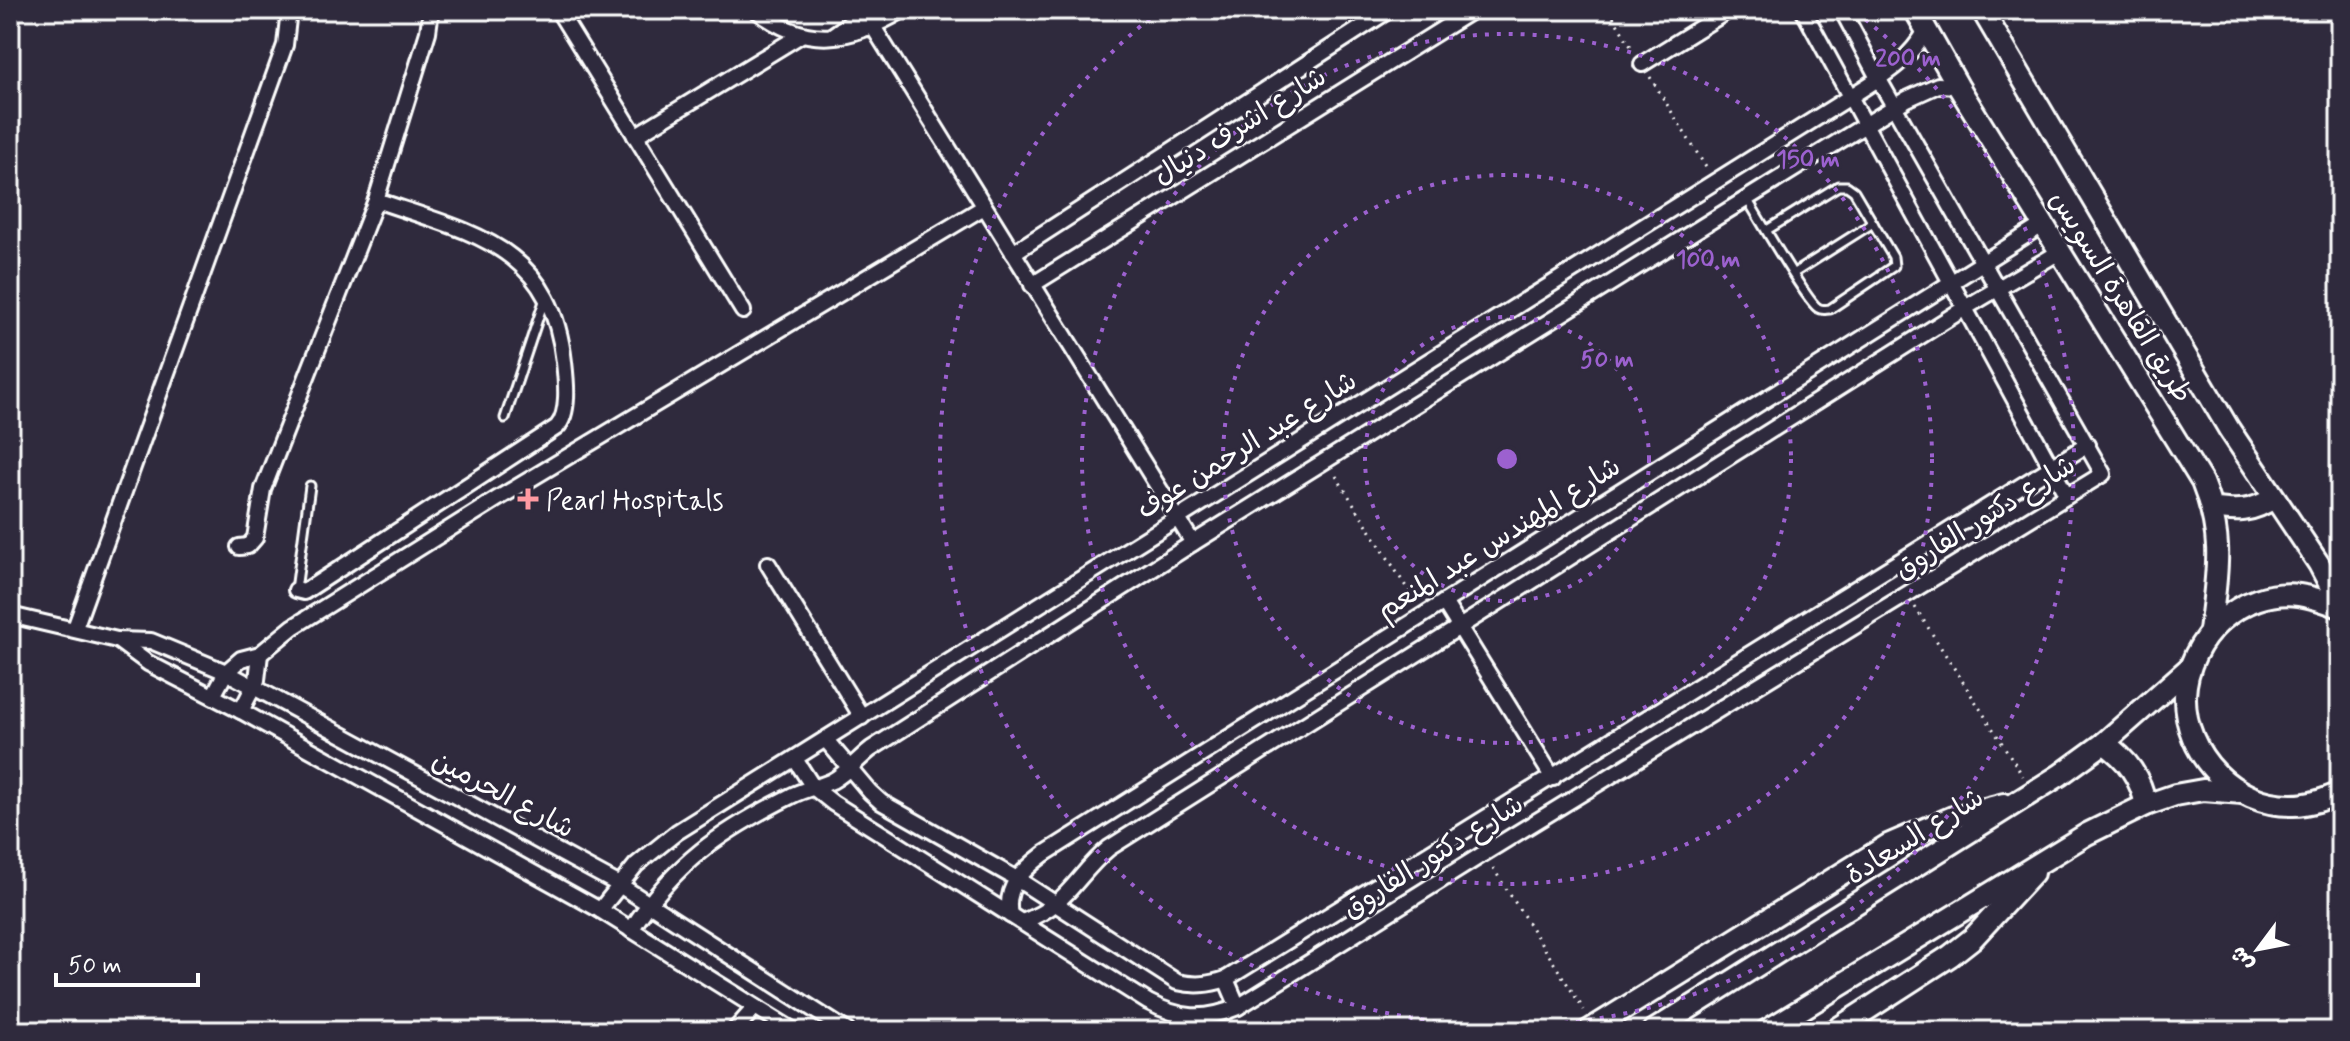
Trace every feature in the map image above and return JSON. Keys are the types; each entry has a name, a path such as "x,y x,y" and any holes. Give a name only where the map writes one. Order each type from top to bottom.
{"street":[{"path":"75,628 285,45 289,10"},
{"path":"239,547 248,546 255,538 263,489 376,200 428,32 431,10"},
{"path":"558,10 743,311"},
{"path":"756,10 774,24 801,35 830,37 873,28 903,10"},
{"name":"شارع اشرف دنيال","path":"1013,253 1389,10"},
{"name":"شارع اشرف دنيال","path":"1032,285 1473,10"},
{"path":"1642,64 1729,10"},
{"path":"1803,10 2067,496"},
{"path":"1842,10 2087,445"},
{"name":"طريق القاهرة السويس","path":"1915,10 1958,86 2189,456 2212,508 2218,536 2219,564 2210,631"},
{"name":"طريق القاهرة السويس","path":"1982,10 2221,416 2319,564 2340,606"},
{"path":"830,37 866,11 873,28 1193,543"},
{"name":"شارع عبد الرحمن عوف","path":"600,910 618,884 646,856 677,832 1850,97 1916,48 1926,30"},
{"path":"635,136 801,35"},
{"name":"شارع عبد الرحمن عوف","path":"631,930 649,902 695,854 777,803 833,780 871,749 1193,543 1895,107 1938,85 1958,86"},
{"path":"296,590 304,592 557,427 563,419 565,371 562,346 546,295 530,273 489,240 376,200"},
{"path":"213,696 226,672 241,659 260,654 293,627 497,499 984,207"},
{"name":"شارع المهندس عبد المنعم","path":"1017,879 1044,854 2044,224"},
{"name":"شارع المهندس عبد المنعم","path":"1016,919 1056,905 1109,848 1965,308 2061,251"},
{"name":"شارع دكتور الفاروق","path":"795,759 813,787 833,803 1169,1013 1192,1018 1216,1016 1238,1007 2103,474 2087,445 1226,979 1210,984 1193,986 1177,982 1017,879 881,802 826,740"},
{"path":"483,475 497,499"},
{"path":"452,495 467,519"},
{"path":"2212,508 2243,511 2273,498"},
{"path":"768,564 862,717"},
{"path":"2333,798 2294,805 2267,802 2243,793 2218,776 2200,753 2188,725 2185,696 2190,667 2199,648 2210,631 2228,614 2272,596 2297,594 2340,606"},
{"path":"1444,602 1553,778"},
{"name":"شارع الحرمين","path":"10,615 117,640 151,641 226,672 618,884 847,1031"},
{"name":"شارع الحرمين","path":"117,640 148,663 241,711 600,910 794,1031"},
{"path":"241,711 254,688 260,654"},
{"name":"شارع السعادة","path":"1653,1031 2028,796 2104,743 2190,667"},
{"path":"2104,743 2120,754 2133,769 2142,786 2146,805"},
{"path":"1766,1031 2051,854 2146,805 2203,790 2243,793"},
{"path":"1591,1029 1888,845 1953,817 2028,796"},
{"path":"1834,1031 1961,947 2051,854"},
{"path":"1016,919 1009,896 1017,879"},
{"path":"1226,979 1238,1007"},
{"path":"734,1031 755,1007"}],"lane":[{"path":"1747,199 1815,306 1823,310 1830,309 1894,266 1893,257 1854,191 1847,186 1838,186 1767,230"},
{"path":"1794,273 1873,223"},
{"path":"505,418 546,295"},
{"path":"296,590 310,486"}],"path":[{"path":"1609,10 1715,182"},
{"path":"1326,460 1424,614"},
{"path":"1907,594 2028,796"},
{"path":"1483,854 1591,1029"}],"place":[{"name":"Pearl Hospitals","path":"528,499"}]}
